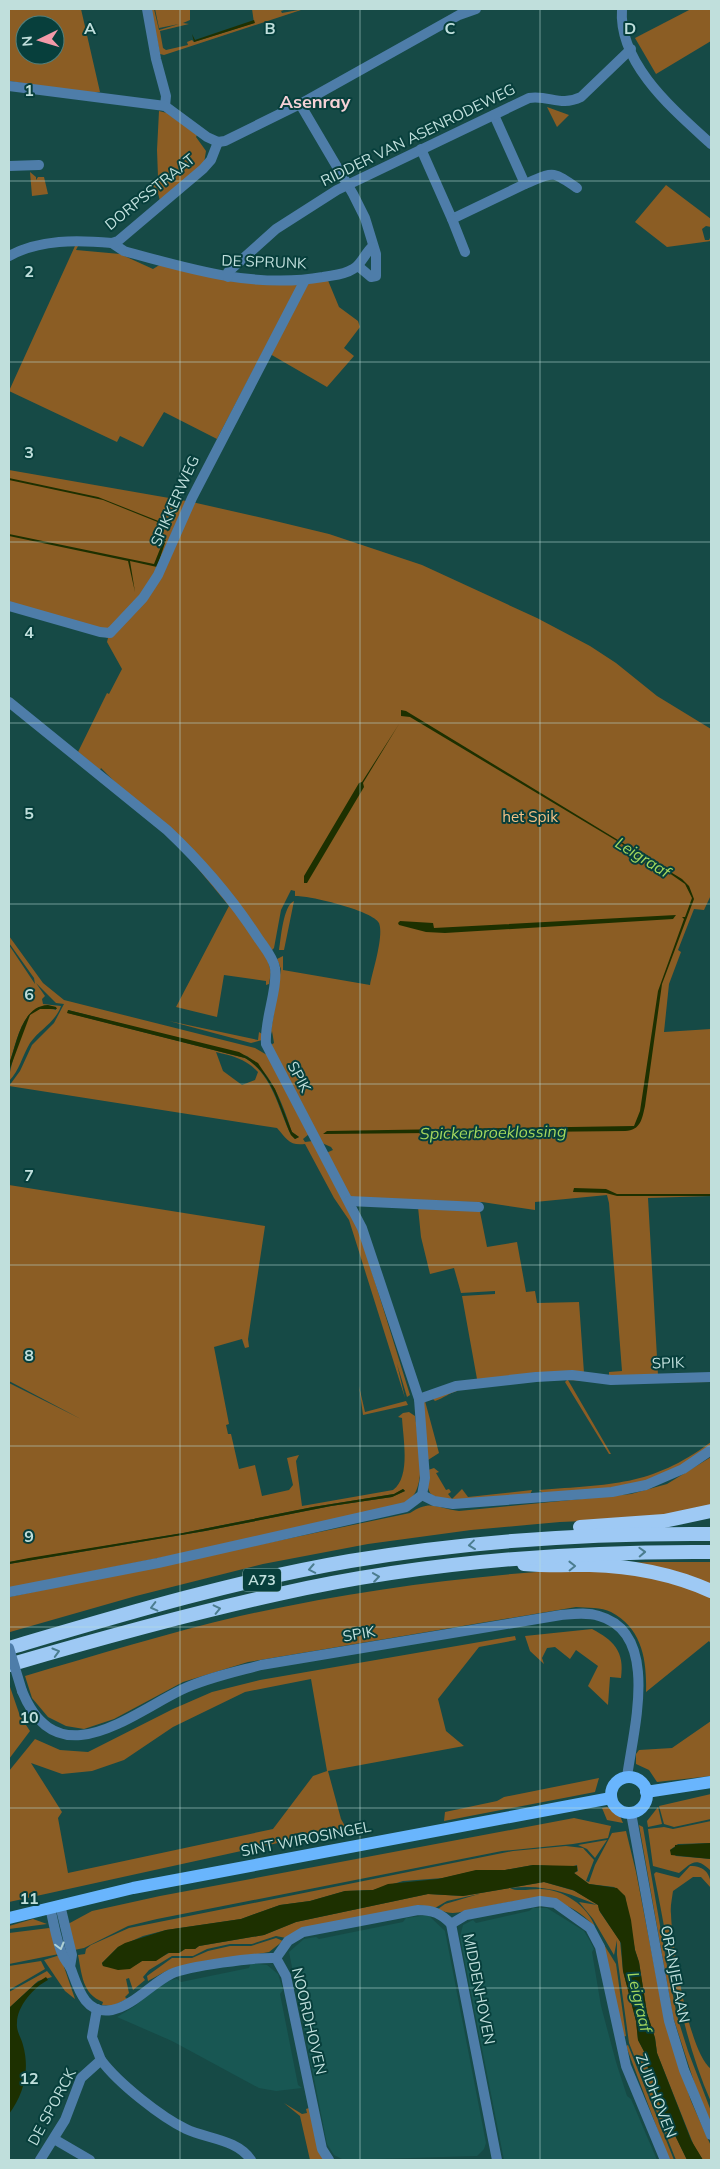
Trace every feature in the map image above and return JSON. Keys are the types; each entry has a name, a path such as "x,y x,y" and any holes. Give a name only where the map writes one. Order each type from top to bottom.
{"highway":[{"name":"A73","path":"520,1539 546,1531 664,1521 711,1511"},
{"name":"A73","path":"9,1648 127,1614 278,1576 350,1561 520,1539 711,1534"},
{"name":"A73","path":"9,1665 135,1628 280,1594 353,1580 488,1561 573,1555 711,1552"},
{"name":"A73","path":"488,1561 544,1566 612,1566 681,1579 711,1592"}],"main road":[{"path":"627,1777 642,1782 646,1792 643,1805 632,1813 626,1813 616,1808 611,1798 616,1782 627,1777"},
{"path":"646,1792 711,1782"},
{"name":"SINT WIROSINGEL","path":"9,1918 133,1888 611,1798"}],"street":[{"path":"147,9 156,59 166,96 165,106"},
{"path":"9,86 165,106 197,131 218,142 225,141 300,104 459,15 476,9"},
{"path":"622,9 621,21 642,72 666,103 711,144"},
{"name":"RIDDER VAN ASENRODEWEG","path":"228,277 228,272 276,229 347,184 530,98 539,97 561,102 571,102 581,97 631,49"},
{"path":"300,104 365,218 372,247 376,254 378,271 376,276 371,277 358,266 372,247"},
{"path":"494,115 525,184"},
{"name":"DORPSSTRAAT","path":"9,256 26,246 44,243 112,243 203,169 211,160 218,142"},
{"path":"421,149 465,252"},
{"path":"9,166 39,165"},
{"path":"452,219 552,173 577,188"},
{"name":"DE SPRUNK","path":"112,243 124,251 195,271 228,277 305,280 348,272 358,266"},
{"name":"SPIKKERWEG","path":"9,606 110,634 118,627 143,598 161,569 192,498 305,280"},
{"name":"SPIK","path":"9,702 168,830 186,848 239,910 270,958 275,973 266,1030 266,1044 362,1228 419,1399 425,1478 422,1495"},
{"path":"349,1201 479,1207"},
{"name":"SPIK","path":"419,1399 456,1386 536,1377 572,1376 611,1380 711,1377"},
{"path":"9,1592 158,1562 406,1507 422,1495 434,1501 453,1504 612,1492 646,1485 664,1478 683,1469 711,1450"},
{"name":"SPIK","path":"9,1648 28,1705 42,1722 53,1730 78,1737 92,1735 112,1727 183,1689 261,1665 561,1615 581,1614 599,1616 616,1623 627,1633 636,1650 638,1695 627,1777"},
{"name":"ORANJELAAN","path":"632,1813 669,2021 684,2070 711,2135"},
{"name":"ZUIDHOVEN","path":"450,1924 466,1915 540,1901 555,1903 590,1928 600,1947 626,2066 665,2160"},
{"path":"55,1906 62,1954 70,1966 81,1996 97,2009 92,2037 101,2060 109,2071 158,2111 185,2128 240,2149 251,2160"},
{"name":"MIDDENHOVEN","path":"276,1958 288,1941 303,1932 418,1910 430,1910 443,1916 450,1924 497,2160"},
{"name":"NOORDHOVEN","path":"97,2009 112,2010 124,2006 173,1973 254,1957 276,1958 286,1976 322,2150 330,2160"},
{"name":"DE SPORCK","path":"40,2160 65,2120 81,2078 101,2060"},
{"path":"54,2139 90,2160"}],"shaded area":[{"path":"533,1908 547,1908 584,1931 594,1949 592,1952 601,2006 616,2062 627,2096 631,2099 657,2160 504,2160 460,1937 463,1925 473,1920 476,1923 529,1911"},
{"path":"428,1915 445,1931 486,2143 484,2149 477,2156 344,2160 334,2155 327,2144 289,1952 304,1939 316,1937 319,1939 403,1922 406,1918"},
{"path":"251,1963 267,1965 278,1974 283,1990 280,1994 298,2085 302,2088 276,2091 259,2088 172,2041 117,2017 135,2006 162,1982 177,1979 181,1982 249,1968"}],"green space":[{"path":"9,9 81,9 100,92 82,92 9,81"},
{"path":"151,9 154,9 159,30 179,24 159,28 155,9 190,9 190,20 183,23 189,24 160,31 163,48 166,50 188,45 187,42 192,40 194,42 254,23 252,9 287,9 281,11 282,13 304,9 164,55 160,54"},
{"path":"691,9 711,9 711,41 656,74 635,38"},
{"path":"547,107 569,115 557,127"},
{"path":"159,111 167,113 197,135 196,137 206,151 204,163 160,201 158,193 152,196 149,184 158,177"},
{"path":"30,172 36,177 36,180 38,177 44,177 48,194 32,196"},
{"path":"666,185 711,219 711,227 706,226 702,229 705,240 709,240 711,236 711,241 667,247 635,222"},
{"path":"75,246 78,246 76,250 120,254 153,269 161,264 299,283 217,439 164,412 143,447 120,436 117,442 9,391"},
{"path":"327,278 339,307 358,321 360,327 344,348 354,356 327,387 270,354 309,282"},
{"name":"het Spik","path":"9,470 192,502 267,519 329,534 422,565 537,618 590,646 616,663 657,696 711,729 711,895 704,910 694,909 678,950 681,952 669,984 664,1032 711,1029 711,1194 613,1194 711,1196 648,1198 658,1375 609,1378 609,1372 622,1371 607,1195 535,1202 535,1210 482,1202 357,1201 351,1198 326,1153 333,1150 322,1143 271,1045 274,1043 272,1031 270,1037 281,969 277,959 283,956 283,970 370,985 379,944 379,923 374,918 354,909 326,901 295,896 295,891 291,890 281,910 274,948 272,950 243,911 101,768 100,770 78,752 107,693 109,694 122,669 107,642 108,638 9,602"},
{"path":"171,836 232,906 267,958 271,972 269,984 266,985 266,981 224,975 217,1017 176,1007 229,906"},
{"path":"294,901 284,950 279,950 287,909"},
{"path":"9,936 43,983 64,1000 255,1048 267,1055 309,1134 303,1139 305,1142 313,1141 358,1227 410,1395 407,1397 397,1364 405,1398 349,1220 334,1198 305,1144 292,1143 277,1128 9,1086 20,1071 32,1045 54,1023 64,1004 56,1003 36,983 45,996 42,999 43,1004 61,1006 55,1017 30,1043 16,1072 9,1081 17,1047 31,1013 23,1024 19,1033 9,1064 9,945 35,984 34,978 9,943","holes":["45,1006 56,1007 56,1010 38,1009 33,1011 36,1009","68,1010 247,1056 256,1063 270,1080 276,1090 292,1132 299,1137 295,1139 291,1135 274,1093 262,1073 245,1058 68,1013","216,1052 249,1064 258,1072 255,1080 242,1085 223,1071"]},
{"path":"169,1021 258,1040 259,1032 262,1034 262,1040 251,1043"},
{"path":"9,1185 265,1226 248,1339 249,1347 245,1348 242,1339 214,1347 229,1424 226,1425 228,1434 231,1434 239,1469 255,1465 262,1496 289,1490 293,1485 287,1458 299,1455 296,1461 302,1506 393,1490 399,1484 402,1476 405,1457 402,1418 398,1417 403,1413 409,1412 415,1416 420,1454 419,1483 414,1495 405,1503 219,1546 9,1588 9,1564 205,1531 331,1506 392,1497 405,1491 403,1489 394,1494 313,1507 183,1533 9,1562 9,1383 81,1419 9,1381"},
{"path":"418,1207 479,1207 487,1247 517,1242 526,1292 535,1291 537,1303 579,1302 584,1373 477,1379 462,1296 495,1294 495,1291 461,1293 454,1268 430,1274 421,1237"},
{"path":"569,1378 610,1381 711,1380 711,1382 619,1383 568,1380 611,1454 609,1454 565,1382"},
{"path":"359,1386 365,1412 406,1401 408,1405 363,1415"},
{"path":"454,1389 457,1391 438,1400 435,1401 432,1398 425,1401 439,1453 428,1460 421,1403 438,1394"},
{"path":"711,1442 711,1445 680,1467 645,1482 588,1491 544,1494 539,1490 629,1481 669,1468"},
{"path":"711,1457 711,1507 655,1518 560,1522 471,1530 368,1544 263,1564 136,1596 10,1632 9,1628 9,1597 410,1513 428,1505 459,1511 631,1494 667,1484"},
{"path":"434,1468 439,1472 436,1473 446,1490 449,1489 451,1492 448,1494 452,1499 462,1489 468,1497 532,1490 530,1495 493,1498 462,1500 448,1499 437,1497 430,1493 428,1484 428,1470"},
{"path":"711,1562 711,1587 617,1563"},
{"path":"578,1569 650,1575 711,1596 711,1644 709,1641 646,1692 644,1657 641,1646 630,1627 607,1610 576,1607 248,1662 183,1682 114,1719 84,1729 66,1726 48,1717 32,1698 25,1676 132,1644 282,1607 450,1580"},
{"path":"592,1629 606,1637 616,1647 621,1660 621,1678 610,1677 608,1705 588,1686 598,1666 576,1650 570,1659 555,1647 547,1648 542,1658 544,1664 530,1651 525,1636"},
{"path":"515,1636 516,1640 479,1647 438,1699 446,1731 464,1746 328,1771 341,1819 346,1828 9,1902 9,1771 35,1739 60,1750 88,1752 173,1709 212,1692 260,1680","holes":["311,1679 327,1771 313,1776 273,1829 68,1873 58,1818 62,1812 31,1763 62,1774 92,1771 124,1760 173,1727 245,1692"]},
{"path":"9,1684 20,1716 30,1731 9,1759"},
{"path":"711,1721 711,1776 657,1782 649,1770 636,1764 636,1754 639,1750 672,1748"},
{"path":"599,1778 595,1792 444,1821 445,1812 497,1801 504,1797"},
{"path":"711,1794 711,1819 674,1827 664,1824 659,1806"},
{"path":"607,1807 620,1816 623,1823 607,1820 602,1808"},
{"path":"658,1807 662,1824 648,1827 647,1821"},
{"path":"574,1818 611,1826 608,1838 573,1844 502,1851 157,1919 128,1926 84,1948 74,1950 68,1924 92,1911 160,1896"},
{"path":"711,1821 711,1843 678,1844 670,1850 676,1856 711,1859 711,1871 706,1866 697,1862 690,1864 679,1873 653,1866 648,1829 664,1827 673,1829"},
{"path":"639,1825 643,1827 677,2016 711,2111 711,2123 697,2091 673,2017"},
{"path":"626,1831 636,1872 666,2026 691,2101 711,2146 711,2160 703,2160 694,2146 657,2053 655,2038 647,2013 639,1962 625,1896 614,1887 589,1884 574,1873 578,1871 577,1865 570,1867 533,1865 505,1870 478,1870 443,1878 403,1881 373,1890 345,1891 310,1901 280,1905 241,1919 166,1930 143,1936 118,1947 102,1963 103,1966 127,1968 142,1961 154,1961 169,1953 179,1953 185,1949 195,1949 199,1946 264,1935 296,1922 428,1894 463,1896 544,1882 575,1891 598,1905 600,1912 620,1941 623,1971 636,2021 638,2040 648,2059 647,2066 653,2076 656,2096 687,2160 676,2160 629,2043 617,1955 617,1940 614,1955 593,1919 579,1902 597,1905 566,1893 534,1887 510,1888 549,1890 566,1895 587,1912 595,1927 581,1914 553,1901 523,1900 456,1913 438,1909 445,1904 479,1894 447,1901 435,1908 419,1905 286,1938 276,1936 252,1944 230,1944 207,1949 193,1956 172,1956 149,1970 143,1977 145,1980 133,1990 129,1978 126,1979 129,1993 125,1997 127,1999 112,2006 102,2005 103,2002 91,1994 82,1976 78,1955 85,1954 86,1949 91,1945 129,1928 513,1851 566,1846 583,1848 594,1860 586,1881 589,1882 595,1865 612,1833"},
{"path":"607,1840 595,1858 587,1849 578,1845"},
{"path":"690,1866 700,1867 706,1872 710,1879 711,1888 701,1877 693,1877 673,1891 671,1909 672,1929 678,1972 688,2020 695,2042 711,2069 711,2102 691,2047 676,1990 654,1874 656,1872 679,1878"},
{"path":"33,1919 47,1924 9,1929 9,1926"},
{"path":"51,1929 59,1954 9,1964 9,1933"},
{"path":"276,1938 283,1941 269,1952 168,1970 148,1981 147,1976 172,1958 192,1958 208,1951 230,1946 251,1946"},
{"path":"603,1943 616,1964 626,2036 623,2037"},
{"path":"60,1955 75,1999 65,1991 44,1960"},
{"path":"41,1961 45,1969 9,1990 9,1966"},
{"path":"47,1971 52,1977 38,1981 9,2008 9,1992"},
{"path":"628,2045 674,2160 669,2160 626,2046"},
{"path":"284,2103 302,2114 307,2113 306,2109 309,2108 325,2160 310,2160 300,2116"}],"water":[{"path":"254,20 255,23 194,42 192,34 195,40"},
{"path":"9,478 98,497 166,524 168,532 165,525 103,500 9,480"},
{"path":"9,534 154,564 164,539 166,540 157,567 130,561 135,592 128,561 9,536"},
{"name":"Spickerbroeklossing","path":"401,710 406,711 682,879 689,886 694,899 662,984 645,1106 638,1126 625,1131 323,1134 327,1131 634,1126 640,1111 658,991 684,919 682,917 685,917 692,898 685,884 662,868 410,717 401,716"},
{"path":"399,724 363,783 364,787 307,883 304,883 304,876 359,783 362,782"},
{"path":"676,915 673,919 445,933 426,932 399,925 398,923 400,921 433,923 434,928"},
{"path":"48,1005 57,1009 40,1009 30,1015 9,1071 9,1064 21,1027 32,1012 39,1007"},
{"path":"68,1010 239,1052 258,1063 275,1089 292,1132 299,1137 295,1139 291,1135 269,1082 255,1065 245,1058 67,1013"},
{"path":"574,1188 606,1189 617,1194 711,1194 711,1196 617,1196 606,1193 573,1192"},
{"path":"403,1489 405,1491 392,1497 331,1506 205,1531 9,1564 9,1562 29,1558 183,1533 313,1507 394,1494"},
{"path":"711,1843 711,1859 671,1855 670,1850 675,1845"},
{"name":"Leigraaf","path":"533,1865 577,1866 577,1871 574,1873 589,1884 617,1888 625,1896 639,1962 647,2013 655,2038 657,2053 691,2140 703,2160 687,2160 656,2096 653,2076 647,2066 648,2059 638,2040 636,2021 623,1971 621,1943 599,1910 598,1905 573,1890 544,1882 463,1896 428,1894 296,1922 264,1935 199,1946 195,1949 185,1949 179,1953 168,1953 156,1961 142,1961 130,1969 118,1970 103,1966 102,1963 118,1947 125,1943 166,1930 241,1919 280,1905 310,1901 345,1891 373,1890 388,1884 438,1879 476,1870 505,1870"},
{"path":"46,1977 48,1980 37,1987 27,1998 18,2017 17,2029 25,2054 26,2073 22,2090 9,2114 9,2008 35,1984"}],"district":[{"name":"Asenray","path":"315,102"}]}
